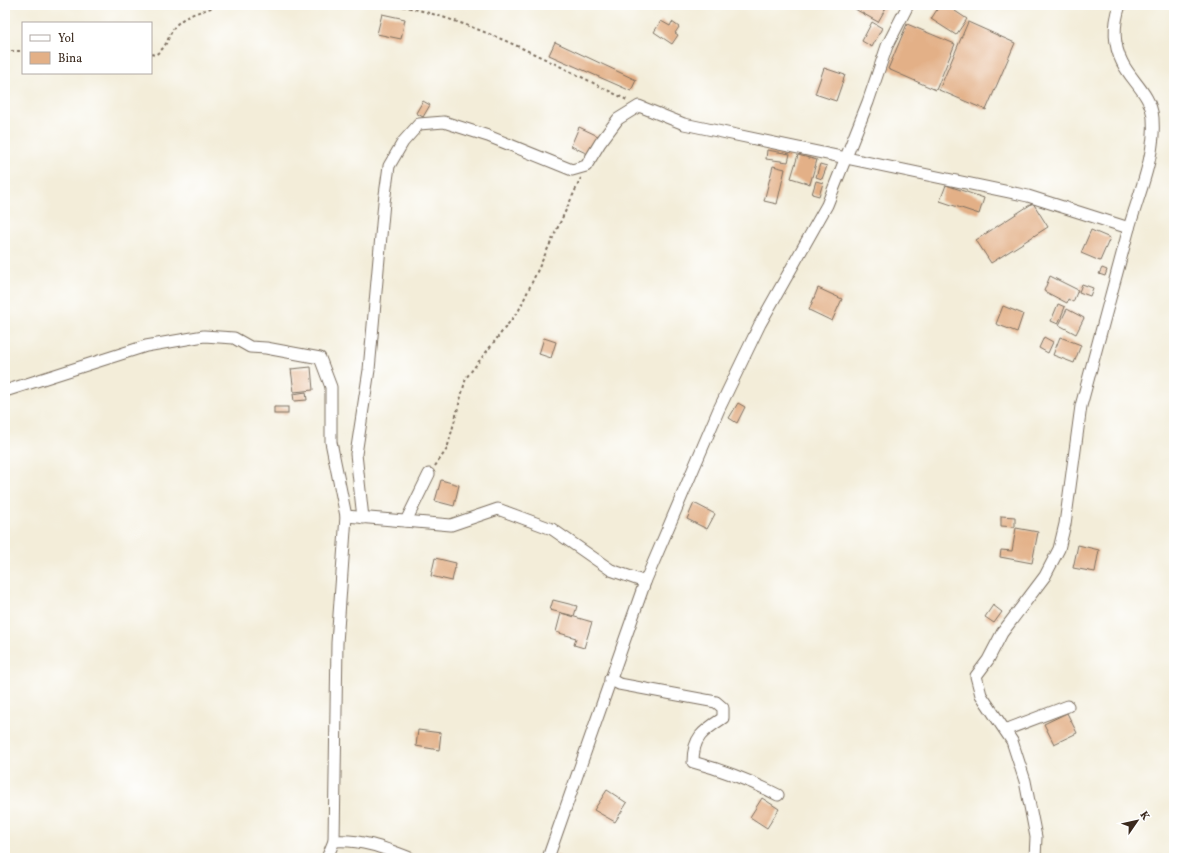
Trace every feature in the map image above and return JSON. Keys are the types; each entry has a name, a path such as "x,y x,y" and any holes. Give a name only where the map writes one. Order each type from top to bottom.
{"street":[{"path":"548,858 645,582 719,410 760,324 826,205 846,159 887,46 908,5"},
{"path":"1035,858 1036,837 1025,781 1012,741 981,695 976,676 988,660 1002,633 1045,576 1059,549 1065,524 1081,406 1151,149 1152,116 1145,95 1122,63 1116,49 1115,20 1120,5"},
{"path":"363,518 356,454 368,370 388,173 389,166 403,142 419,124 444,122 488,136 572,170 586,166 600,142 618,119 639,106 684,124 1028,196 1129,228"},
{"path":"5,392 146,346 204,336 234,338 250,347 266,348 320,358 331,387 332,442 346,516 337,643 334,841 327,858"},
{"path":"406,521 429,474"},
{"path":"346,516 451,525 498,509 552,529 611,570 645,582"},
{"path":"610,679 619,684 716,702 723,708 724,718 707,728 697,738 693,750 694,762 716,768 755,783 778,795"},
{"path":"1005,730 1068,706"},
{"path":"334,841 352,840 382,847 410,858"}],"path":[{"path":"152,54 163,49 176,26 191,14 218,5"},
{"path":"397,5 456,22 535,54 639,106"},
{"path":"5,51 22,51"},
{"path":"429,474 447,449 466,378 519,310 586,166"}],"building":[{"path":"857,5 887,6 878,22 855,9"},
{"path":"940,5 946,5 967,19 956,35 931,19"},
{"path":"382,14 405,19 401,39 377,34"},
{"path":"661,21 670,26 672,22 679,27 675,33 678,35 672,44 654,32"},
{"path":"872,22 882,28 872,47 862,41"},
{"path":"968,22 1015,43 986,110 939,90"},
{"path":"907,24 955,44 936,90 888,69"},
{"path":"555,42 636,80 631,91 549,55"},
{"path":"824,68 845,75 836,101 815,94"},
{"path":"423,101 430,105 423,117 416,113"},
{"path":"579,127 598,136 590,155 571,146"},
{"path":"767,150 790,154 788,162 766,159"},
{"path":"798,155 817,160 810,184 791,178"},
{"path":"820,164 827,166 822,179 816,177"},
{"path":"773,166 785,169 777,204 764,201"},
{"path":"816,181 823,183 819,196 812,194"},
{"path":"946,185 984,198 979,214 940,201"},
{"path":"1033,203 1048,227 991,263 976,240"},
{"path":"1091,230 1110,238 1100,261 1081,253"},
{"path":"1102,268 1107,270 1105,276 1099,274"},
{"path":"1050,276 1078,290 1073,302 1068,299 1067,303 1044,291"},
{"path":"1082,284 1093,288 1090,296 1079,292"},
{"path":"818,288 842,299 832,321 809,310"},
{"path":"1058,304 1065,307 1058,324 1051,321"},
{"path":"1003,306 1023,314 1017,332 996,324"},
{"path":"1067,309 1084,318 1076,334 1059,325"},
{"path":"1044,337 1053,342 1048,353 1039,348"},
{"path":"1060,337 1081,345 1074,363 1053,355"},
{"path":"544,338 556,342 551,358 539,354"},
{"path":"311,367 313,390 294,392 291,369"},
{"path":"306,392 307,400 294,401 293,394"},
{"path":"738,403 745,407 737,423 729,418"},
{"path":"274,407 288,407 288,414 274,414"},
{"path":"441,480 459,485 454,506 435,501"},
{"path":"694,503 715,514 707,529 687,519"},
{"path":"1001,516 1015,517 1015,527 1001,526"},
{"path":"1016,528 1038,532 1032,563 1000,557 1001,550 1012,551"},
{"path":"1078,545 1099,550 1095,572 1073,568"},
{"path":"435,558 456,563 452,581 431,576"},
{"path":"553,600 577,606 574,616 550,610"},
{"path":"993,605 1002,612 994,623 985,617"},
{"path":"561,613 592,622 584,648 574,645 576,638 556,632"},
{"path":"1067,713 1077,733 1054,744 1044,724"},
{"path":"418,730 441,733 439,750 416,746"},
{"path":"607,790 627,803 615,822 594,810"},
{"path":"762,798 779,809 767,828 750,817"},
{"path":"556,855 565,858 555,858"}]}
